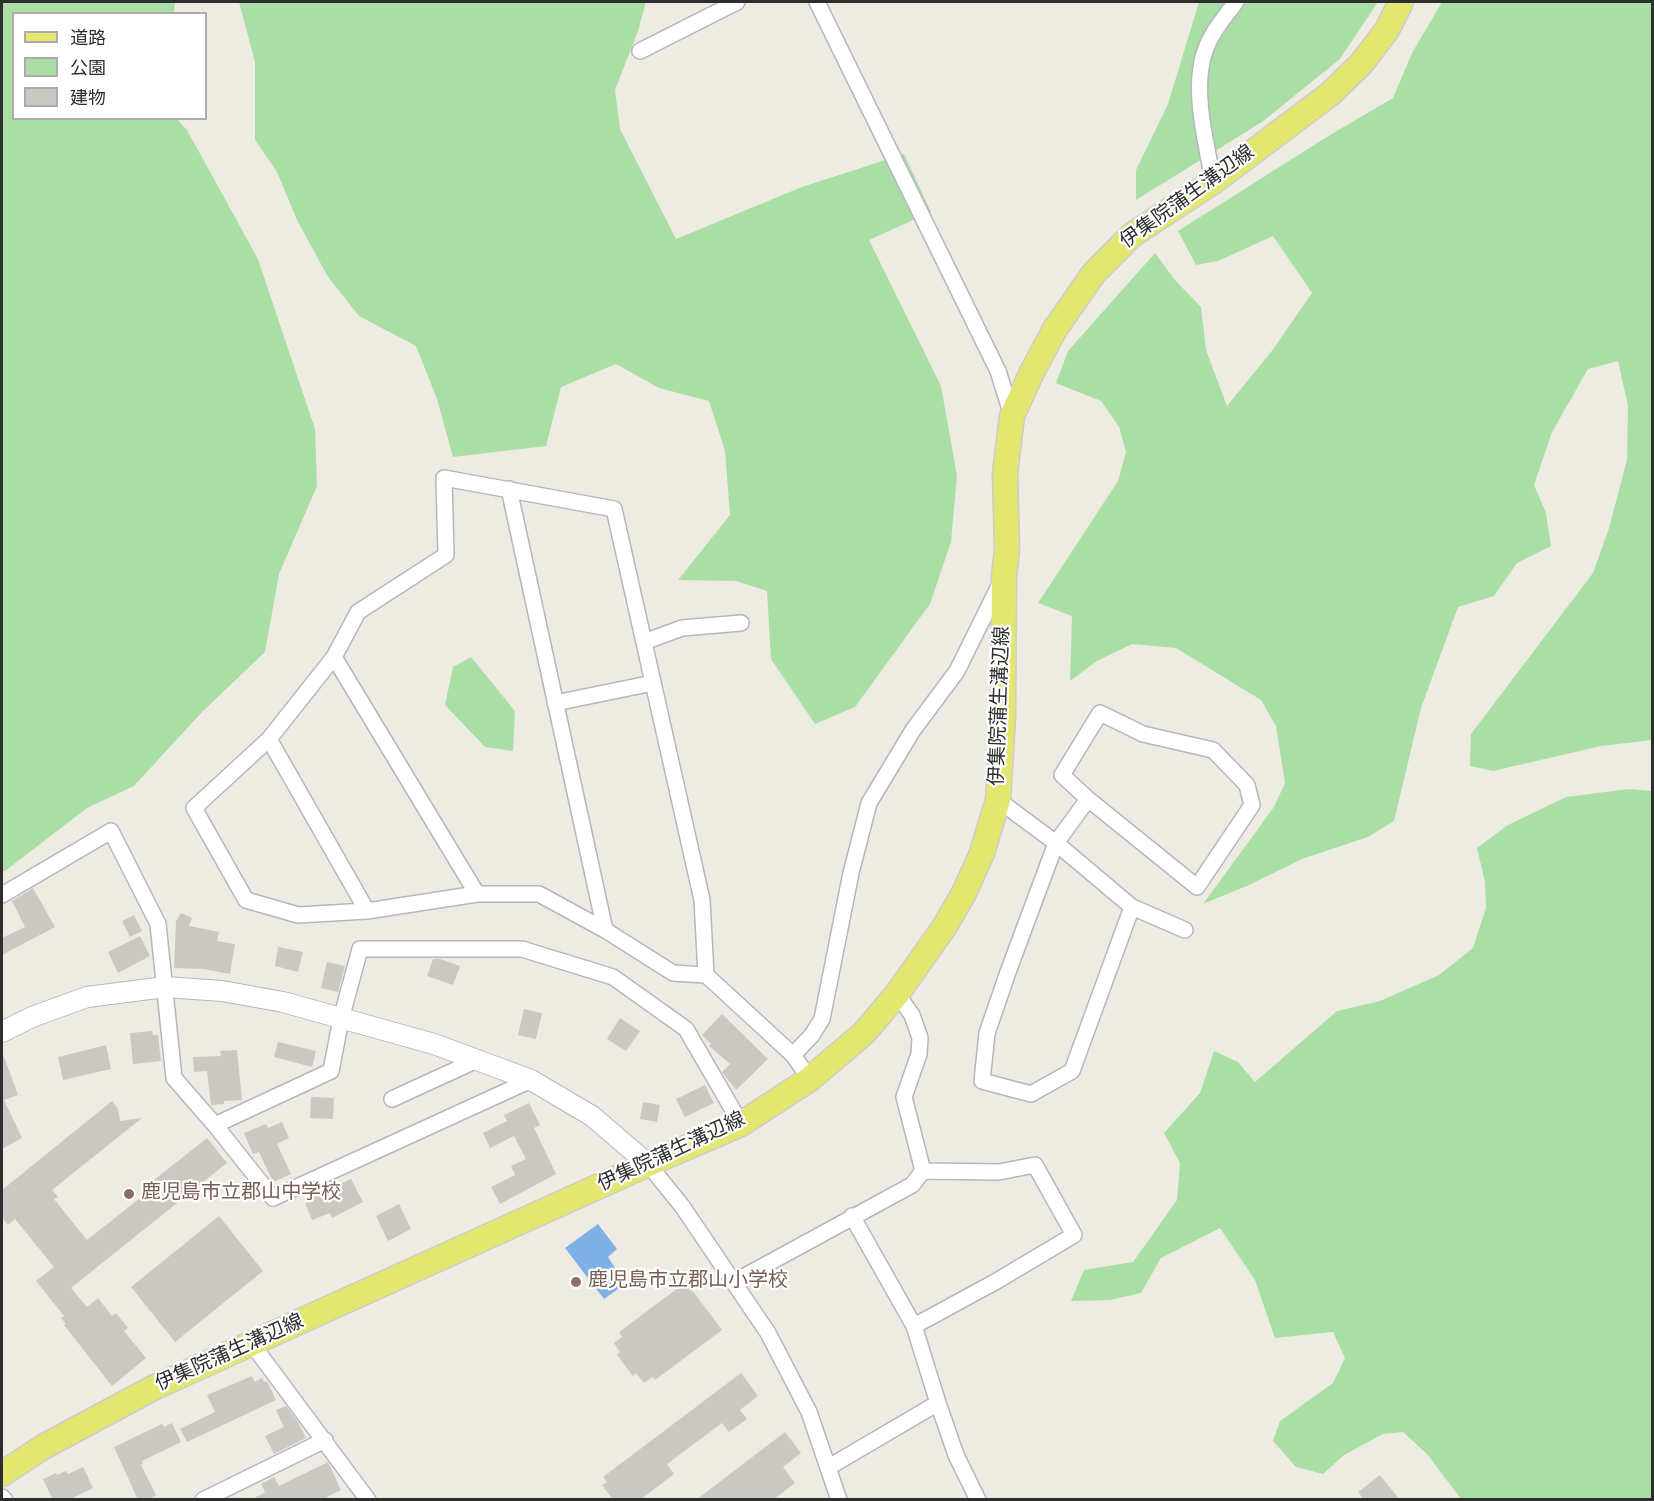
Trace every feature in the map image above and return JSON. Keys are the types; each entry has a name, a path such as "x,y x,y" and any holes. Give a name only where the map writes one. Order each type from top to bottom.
{"main road":[{"name":"伊集院蒲生溝辺線","path":"2,1474 88,1421 155,1387 741,1124 810,1079 864,1033 897,994 945,926 964,893 982,853 998,800 1003,717 1004,576 1007,550 1005,473 1012,416 1032,372 1055,330 1094,273 1132,235 1213,182 1330,93 1361,64 1387,30 1401,2"}],"street":[{"path":"640,51 737,2"},
{"path":"817,2 998,371 1012,416"},
{"path":"1213,182 1200,97 1202,61 1215,30 1236,2"},
{"path":"706,975 702,900 614,509 444,478 446,555 358,612 334,657 269,739 194,808 246,900 298,915 367,911 477,894 539,894 605,930 673,973 706,975 793,1055 810,1079"},
{"path":"509,489 605,930"},
{"path":"793,1055 812,1035 822,1019 851,873 869,803 913,730 957,671 1004,576"},
{"path":"644,642 682,628 741,623"},
{"path":"334,657 477,894"},
{"path":"555,703 653,682"},
{"path":"1101,713 1143,734 1213,750 1247,785 1252,805 1197,887 1088,800 1062,775 1101,713"},
{"path":"269,739 367,911"},
{"path":"998,800 1056,843 1132,907 1185,930"},
{"path":"1088,800 1056,843 987,1033 982,1081 1031,1094 1072,1071 1132,907"},
{"path":"2,895 111,831 158,924 174,1078 273,1198 531,1080"},
{"path":"215,1125 331,1071 341,1019 360,949 522,949 613,977 686,1029 741,1124"},
{"path":"2,1032 32,1017 87,997 165,987 232,993 283,1002 434,1044 531,1080 592,1116 648,1164 682,1206 768,1333 792,1377 809,1412 839,1500"},
{"path":"897,994 912,1015 920,1038 919,1054 904,1097 923,1171"},
{"path":"392,1099 477,1060"},
{"path":"914,1326 1074,1235 1035,1165 999,1173 923,1171"},
{"path":"735,1282 912,1185 923,1171"},
{"path":"852,1216 914,1326 956,1455 978,1500"},
{"path":"252,1344 368,1500"},
{"path":"829,1467 938,1403"},
{"path":"203,1500 325,1440"},
{"path":"2,1497 5,1500"}],"green space":[{"path":"2,2 175,2 174,12 12,12 12,120 178,120 187,130 258,259 315,429 317,486 279,574 265,652 202,712 134,786 87,808 2,871"},
{"path":"239,2 646,2 638,31 615,90 620,129 676,239 802,187 904,154 931,212 869,240 941,386 957,476 951,542 930,604 855,707 815,724 771,659 767,591 736,581 678,580 730,515 725,451 709,401 659,388 616,364 561,387 546,446 453,457 437,399 416,346 359,316 328,277 297,220 277,172 255,140 255,62"},
{"path":"1199,2 1378,2 1340,59 1262,122 1136,200 1136,170 1168,104"},
{"path":"1442,2 1652,2 1652,740 1601,746 1493,771 1470,766 1471,734 1593,573 1609,528 1627,460 1628,406 1618,361 1588,369 1552,432 1534,485 1546,513 1551,546 1517,563 1494,596 1458,607 1421,708 1394,821 1368,837 1302,859 1203,904 1274,807 1285,783 1276,726 1261,700 1176,648 1132,644 1097,661 1070,681 1072,616 1038,603 1118,481 1126,452 1119,427 1101,401 1056,383 1068,351 1155,253 1174,279 1201,307 1206,350 1227,406 1271,352 1312,293 1273,236 1218,261 1196,265 1178,231 1393,98 1412,53"},
{"path":"471,657 515,711 513,751 485,747 445,705 453,667"},
{"path":"1629,789 1652,791 1652,1499 1461,1499 1427,1454 1403,1432 1383,1434 1344,1455 1323,1474 1296,1467 1273,1441 1280,1421 1333,1383 1345,1358 1333,1332 1275,1338 1255,1280 1220,1228 1161,1258 1141,1293 1110,1300 1071,1301 1084,1270 1133,1262 1177,1200 1180,1163 1164,1133 1200,1093 1214,1051 1238,1062 1255,1082 1337,1011 1380,1001 1439,975 1473,948 1486,908 1485,882 1477,848 1508,825 1566,797"}],"water":[{"path":"598,1224 617,1249 608,1257 625,1284 604,1299 565,1248"}],"building":[{"path":"33,888 55,927 2,955 2,938 25,927 12,901"},
{"path":"181,913 192,918 189,926 219,932 217,941 235,944 230,974 203,969 174,968 176,921"},
{"path":"134,915 142,931 130,937 122,921"},
{"path":"140,936 150,956 118,973 108,952"},
{"path":"278,947 303,952 298,972 275,966"},
{"path":"433,959 460,966 453,985 427,976"},
{"path":"327,962 345,966 338,992 321,988"},
{"path":"524,1009 542,1013 536,1039 518,1035"},
{"path":"722,1014 768,1059 736,1090 722,1072 730,1064 709,1046 711,1044 702,1035"},
{"path":"620,1018 640,1031 626,1051 607,1039"},
{"path":"152,1031 153,1035 158,1035 161,1061 133,1064 130,1033"},
{"path":"278,1042 316,1051 312,1067 274,1057"},
{"path":"106,1045 111,1069 63,1080 58,1057"},
{"path":"237,1050 242,1100 224,1101 224,1104 211,1105 207,1071 194,1072 193,1057 221,1056 220,1051"},
{"path":"2,1054 18,1095 4,1100 22,1138 2,1149"},
{"path":"705,1085 714,1103 685,1117 676,1099"},
{"path":"311,1097 334,1098 333,1119 310,1118"},
{"path":"112,1101 118,1109 120,1121 142,1118 52,1190 58,1197 54,1199 87,1240 144,1195 142,1192 146,1189 145,1187 207,1138 227,1163 71,1288 87,1307 98,1298 112,1316 116,1313 128,1328 124,1331 146,1358 112,1386 64,1325 66,1324 61,1318 64,1316 36,1281 54,1267 15,1219 8,1225 2,1217 2,1190"},
{"path":"643,1102 660,1105 657,1122 640,1119"},
{"path":"529,1103 540,1125 534,1128 556,1174 500,1204 491,1187 515,1175 511,1166 526,1159 514,1136 490,1148 483,1133 507,1121 504,1115"},
{"path":"282,1122 289,1138 277,1144 291,1174 273,1182 259,1152 253,1154 244,1133 266,1124 268,1128"},
{"path":"351,1179 363,1202 332,1218 330,1213 312,1220 306,1205 306,1194 326,1184 329,1189"},
{"path":"399,1204 411,1229 388,1241 376,1216"},
{"path":"219,1216 263,1271 175,1342 131,1287"},
{"path":"686,1282 722,1330 655,1380 653,1377 644,1383 636,1373 633,1376 617,1355 620,1352 614,1343 622,1337 619,1332"},
{"path":"741,1373 758,1396 740,1410 747,1419 729,1432 722,1423 667,1464 674,1474 640,1500 613,1500 602,1485 607,1482 603,1477"},
{"path":"252,1376 255,1382 262,1378 264,1382 267,1381 276,1400 187,1442 180,1429 215,1412 207,1395"},
{"path":"286,1406 306,1438 274,1454 265,1436 284,1427 276,1410"},
{"path":"172,1423 181,1442 142,1461 141,1465 156,1495 148,1500 138,1500 114,1447 162,1424 164,1427"},
{"path":"785,1432 801,1453 783,1467 795,1483 773,1500 696,1500"},
{"path":"328,1462 341,1490 321,1500 251,1500 265,1492 261,1484 274,1477 279,1486"},
{"path":"83,1467 93,1488 69,1500 53,1500 43,1479 66,1471 68,1474"},
{"path":"1380,1475 1400,1500 1364,1500 1358,1492"}],"place":[{"name":"鹿児島市立郡山中学校","path":"129,1194"},
{"name":"鹿児島市立郡山小学校","path":"576,1282"}]}
